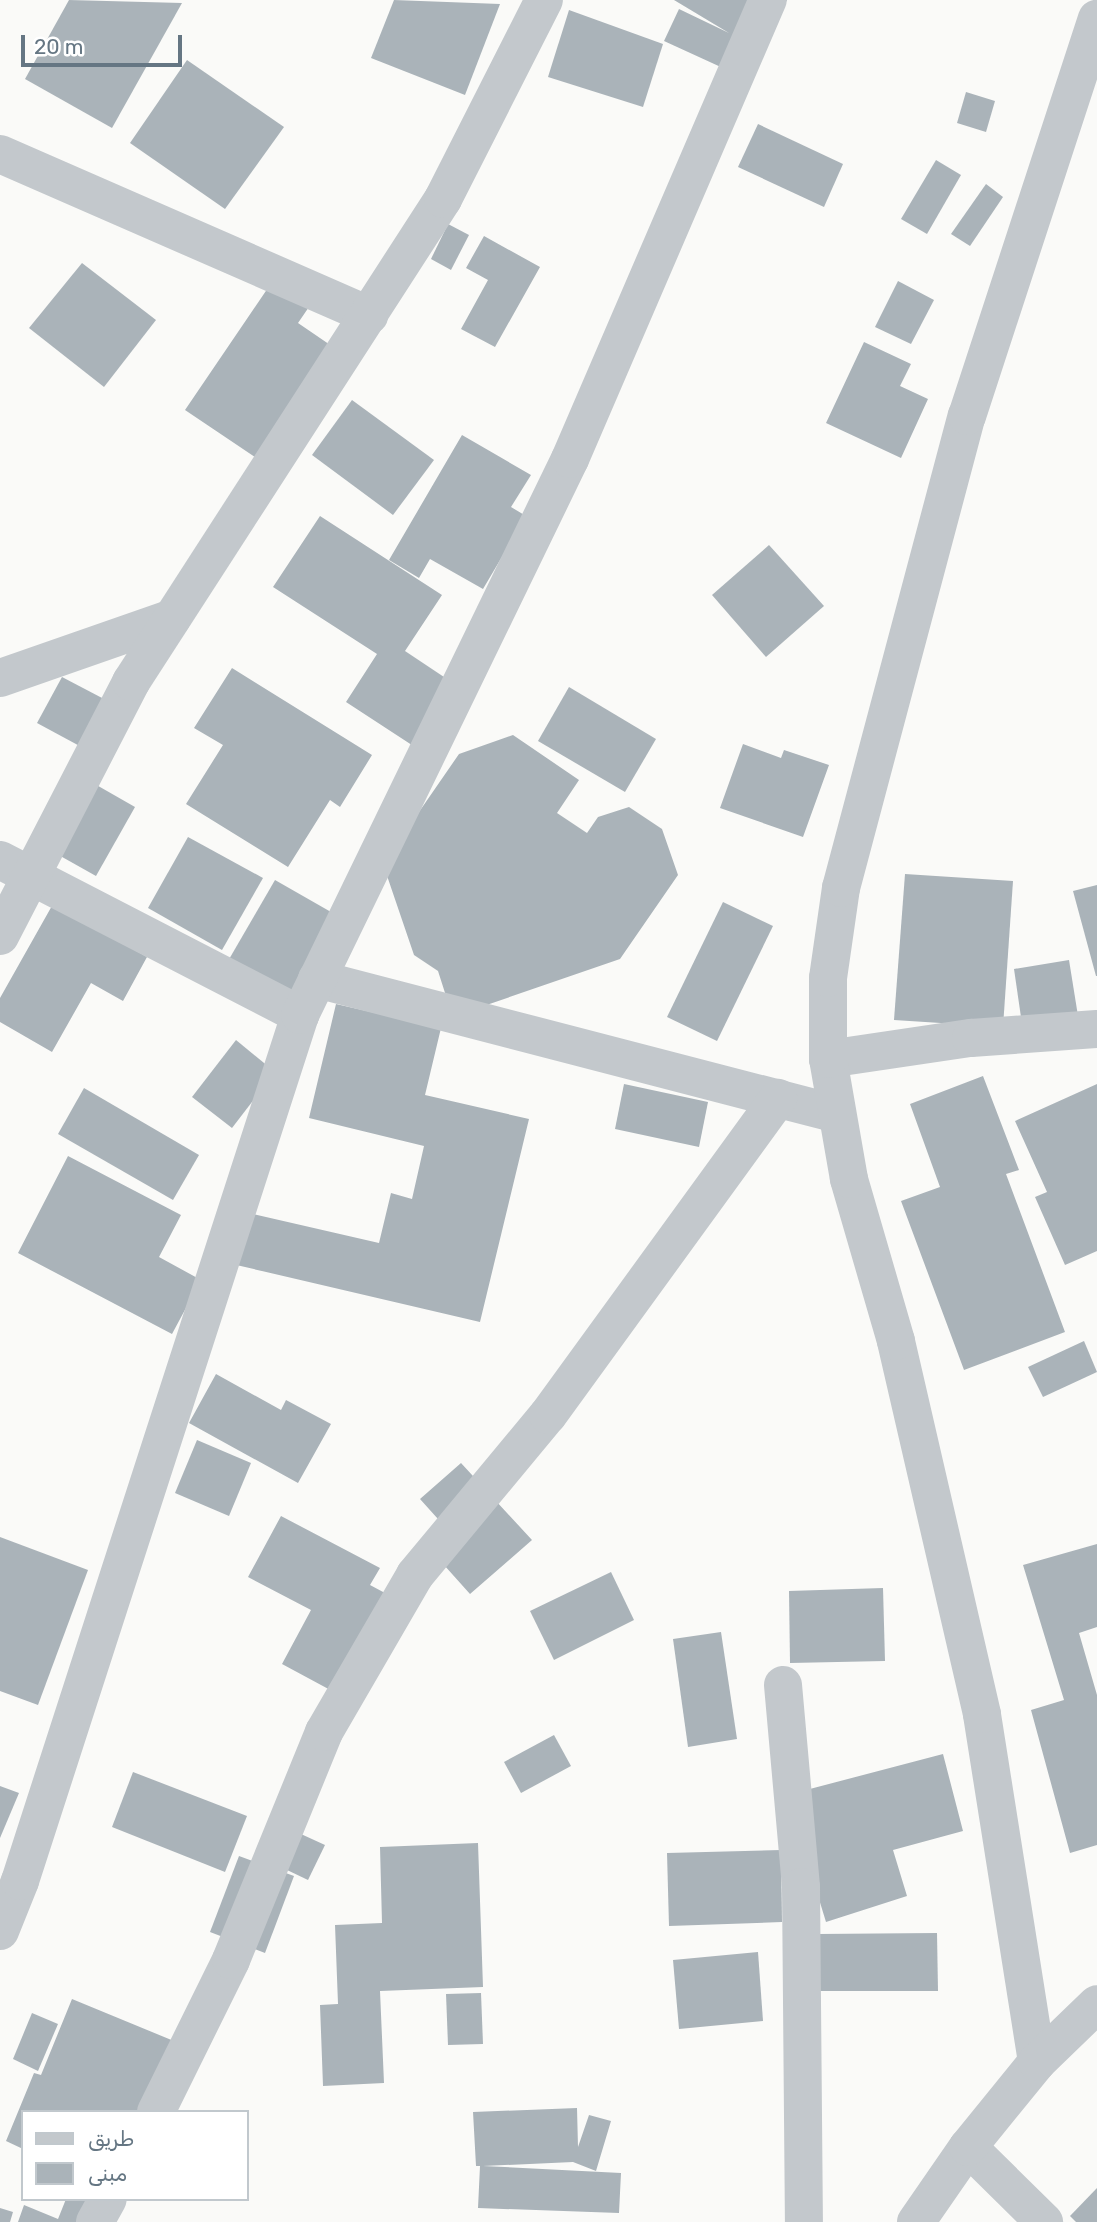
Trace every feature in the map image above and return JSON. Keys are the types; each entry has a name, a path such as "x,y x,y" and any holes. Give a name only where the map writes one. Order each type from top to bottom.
{"street":[{"path":"0,936 17,867 131,682 443,199 544,0"},
{"path":"0,1929 300,1016 570,459 768,0"},
{"path":"1037,2062 982,1714 896,1341 849,1180 828,1059 828,978 841,888 967,416 1097,19"},
{"path":"0,154 369,315"},
{"path":"0,677 172,618"},
{"path":"17,867 300,1016"},
{"path":"317,979 837,1114"},
{"path":"828,1059 971,1038 1097,1029"},
{"path":"157,2110 231,1960 324,1732 415,1575 548,1415 778,1098"},
{"path":"783,1685 801,1887 804,2222"},
{"path":"916,2222 968,2147 1037,2062 1097,2004"},
{"path":"968,2147 1044,2222"},
{"path":"95,2222 107,2201"}],"building":[{"path":"69,0 182,3 112,128 25,79"},
{"path":"394,0 500,4 465,95 371,58"},
{"path":"674,0 787,0 747,79 664,41 679,9 729,33"},
{"path":"569,10 663,44 643,107 548,77"},
{"path":"187,60 284,127 225,209 130,143"},
{"path":"966,92 995,101 986,132 957,123"},
{"path":"758,124 843,164 824,207 738,167"},
{"path":"936,160 961,175 927,234 901,219"},
{"path":"986,184 1003,197 970,246 951,234"},
{"path":"448,224 469,235 451,270 431,259"},
{"path":"484,236 540,267 495,347 461,329 488,280 466,268"},
{"path":"82,263 156,320 104,387 29,328"},
{"path":"274,279 311,304 298,323 339,351 264,463 185,410"},
{"path":"898,281 934,300 911,344 875,327"},
{"path":"864,342 911,364 900,386 928,399 901,458 826,423"},
{"path":"352,400 434,460 393,515 312,455"},
{"path":"462,435 531,475 511,507 526,516 483,589 430,559 419,578 389,560"},
{"path":"320,516 442,595 405,651 462,689 421,751 346,702 377,654 273,587"},
{"path":"769,545 824,606 766,657 712,595"},
{"path":"232,668 372,755 340,807 330,800 288,867 186,804 223,745 194,728"},
{"path":"62,677 125,710 100,757 37,723"},
{"path":"569,687 656,739 625,792 538,741"},
{"path":"513,735 579,780 557,813 587,833 598,817 629,807 662,829 678,875 620,959 469,1011 446,996 438,971 414,955 383,864 459,754"},
{"path":"743,744 781,758 784,750 829,765 803,837 720,808"},
{"path":"93,783 135,807 96,876 55,853"},
{"path":"188,837 263,878 222,950 148,908"},
{"path":"905,874 1013,881 1003,1027 894,1020"},
{"path":"275,880 359,928 313,1009 228,961"},
{"path":"1097,885 1097,976 1096,976 1073,891"},
{"path":"723,902 773,926 717,1041 667,1017"},
{"path":"53,904 147,957 123,1001 91,983 52,1052 0,1022 0,998"},
{"path":"1069,960 1078,1016 1022,1024 1014,969"},
{"path":"336,1004 441,1028 425,1095 529,1119 480,1322 232,1264 244,1212 379,1243 391,1193 412,1199 424,1146 309,1118"},
{"path":"236,1040 275,1072 232,1128 192,1097"},
{"path":"983,1076 1019,1170 1006,1174 1065,1332 964,1370 901,1201 940,1187 910,1104"},
{"path":"624,1084 708,1102 699,1147 615,1129"},
{"path":"1097,1084 1097,1251 1065,1265 1035,1197 1047,1192 1015,1121"},
{"path":"84,1088 199,1155 173,1200 58,1134"},
{"path":"68,1156 181,1215 159,1257 201,1280 172,1334 18,1253"},
{"path":"1084,1341 1097,1372 1043,1397 1028,1367"},
{"path":"216,1374 281,1410 286,1400 331,1424 298,1483 189,1423"},
{"path":"197,1440 251,1463 229,1516 175,1493"},
{"path":"461,1463 532,1540 470,1594 427,1546 447,1529 420,1499"},
{"path":"281,1516 380,1568 370,1585 413,1608 360,1706 282,1664 311,1610 248,1577"},
{"path":"0,1537 88,1570 38,1705 0,1691"},
{"path":"1097,1544 1097,1627 1079,1633 1097,1695 1097,1845 1070,1853 1031,1710 1064,1700 1023,1565"},
{"path":"611,1572 634,1620 554,1660 530,1611"},
{"path":"883,1588 885,1661 790,1663 789,1591"},
{"path":"721,1632 737,1739 688,1747 673,1639"},
{"path":"554,1735 571,1766 521,1793 504,1762"},
{"path":"943,1754 963,1831 893,1850 907,1896 826,1922 787,1795"},
{"path":"133,1772 247,1816 225,1872 112,1827"},
{"path":"0,1786 19,1793 0,1838"},
{"path":"279,1824 325,1845 308,1880 264,1859"},
{"path":"478,1843 483,1987 380,1991 384,2083 323,2086 320,2005 338,2004 335,1925 382,1923 380,1847"},
{"path":"781,1850 782,1922 669,1926 667,1853"},
{"path":"239,1856 294,1876 265,1953 210,1932"},
{"path":"937,1933 938,1991 817,1991 817,1934"},
{"path":"758,1952 763,2021 679,2029 673,1960"},
{"path":"481,1993 483,2044 448,2045 446,1994"},
{"path":"72,1999 186,2046 159,2110 21,2110 21,2148 6,2141 34,2073 41,2075"},
{"path":"32,2013 58,2024 38,2071 13,2059"},
{"path":"577,2108 578,2147 589,2115 611,2121 596,2171 573,2162 483,2166 621,2173 619,2213 478,2208 480,2166 476,2166 473,2112"},
{"path":"1097,2188 1097,2222 1076,2222 1070,2216"},
{"path":"65,2201 91,2201 82,2222 18,2222 24,2205 58,2219"},
{"path":"0,2208 13,2212 10,2222 0,2222"}]}
